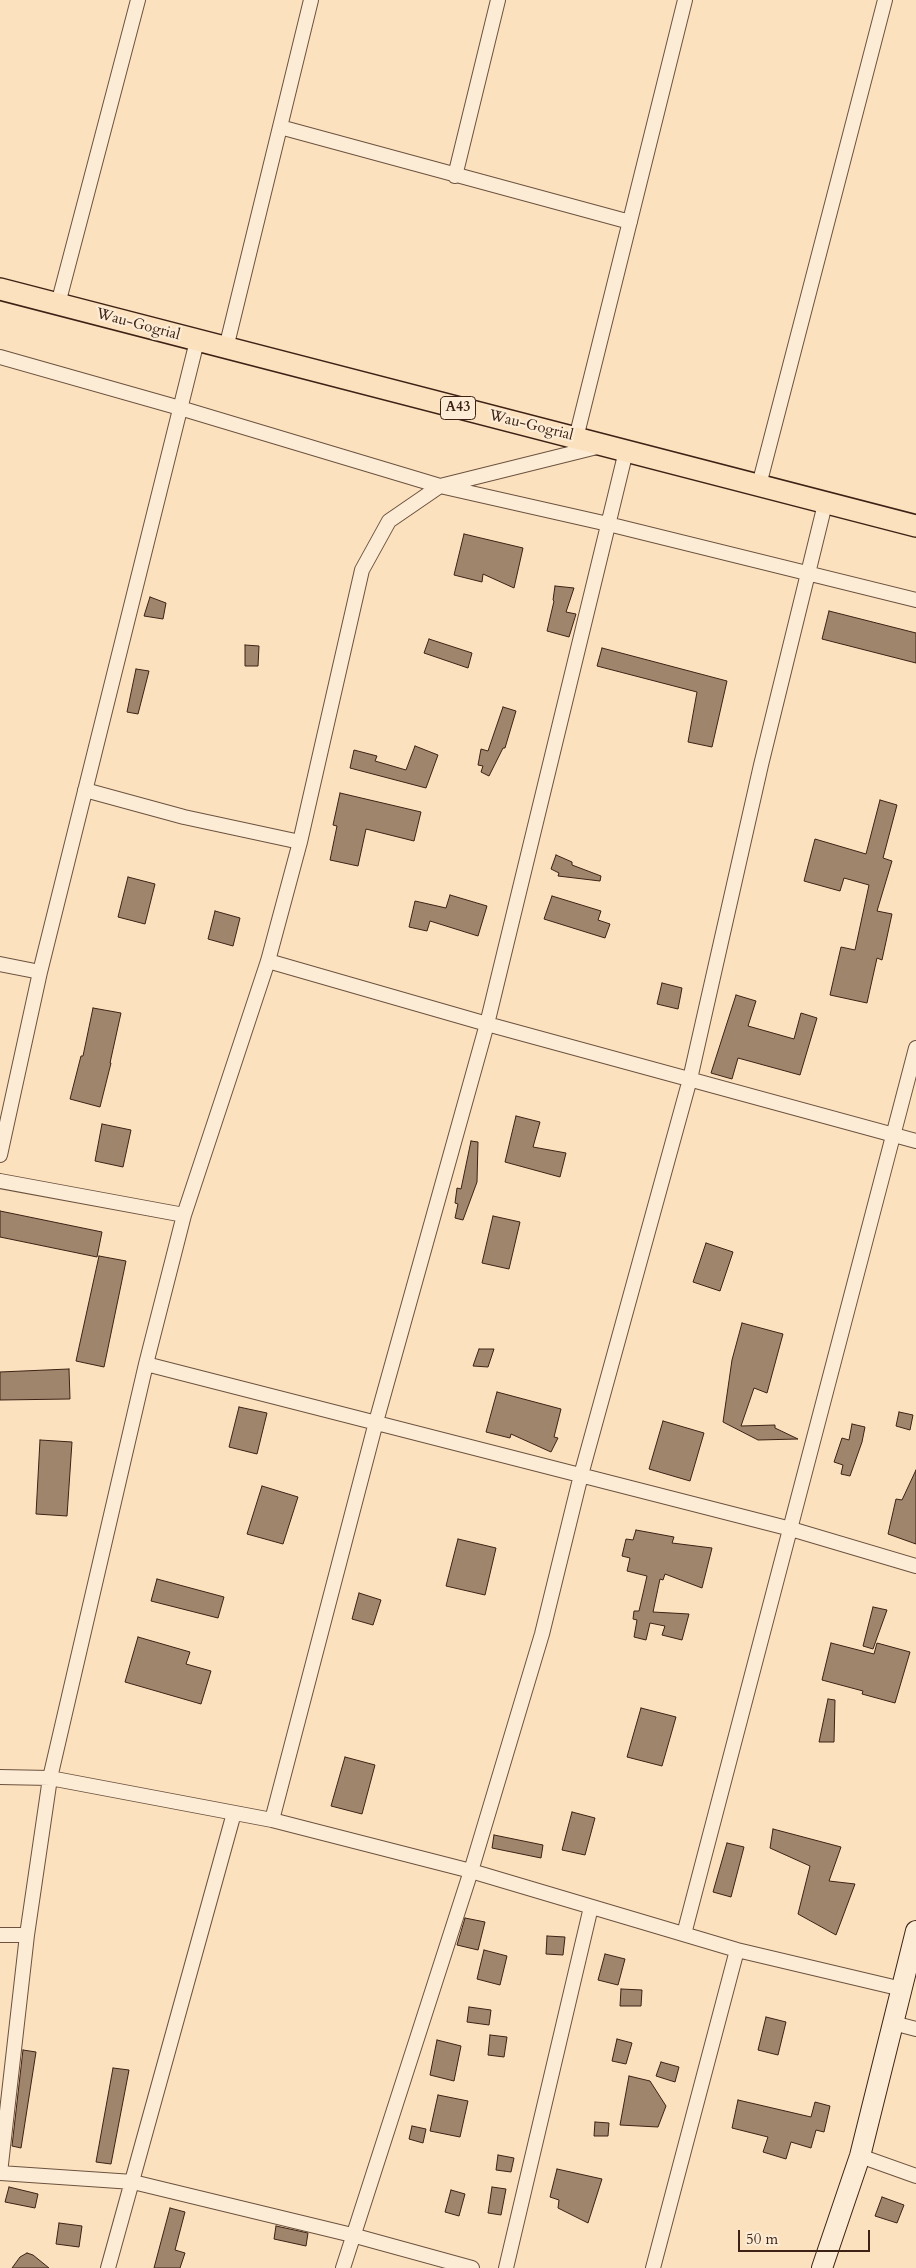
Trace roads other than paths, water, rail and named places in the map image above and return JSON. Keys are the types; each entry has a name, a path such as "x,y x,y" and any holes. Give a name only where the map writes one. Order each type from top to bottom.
{"main road":[{"name":"Wau-Gogrial","path":"1,294 58,304 916,526"}],"street":[{"path":"58,304 138,0"},
{"path":"226,348 311,0"},
{"path":"455,176 498,0"},
{"path":"576,438 685,0"},
{"path":"759,485 885,0"},
{"path":"280,127 630,222"},
{"path":"0,1156 40,972 197,341"},
{"path":"0,357 180,408 440,486 608,524 916,600"},
{"path":"472,2268 352,2235 133,2182 0,2173 27,1935 50,1778 146,1364 184,1215 268,960 300,842 362,570 389,521 440,486 604,446"},
{"path":"272,1820 376,1422 487,1024 626,451"},
{"path":"343,2268 352,2235 471,1871 542,1634 581,1475 690,1079 761,765 825,504"},
{"path":"85,790 184,817 300,842"},
{"path":"268,960 487,1024 916,1141"},
{"path":"0,964 40,972"},
{"path":"684,1934 895,1135 916,1048"},
{"path":"0,1181 184,1215"},
{"path":"146,1364 791,1529 916,1566"},
{"path":"0,1777 50,1778 272,1820 471,1871 737,1950 902,1990"},
{"path":"108,2268 234,1812"},
{"path":"506,2268 591,1907"},
{"path":"822,2268 860,2156 916,1931"},
{"path":"0,1935 27,1935"},
{"path":"653,2268 737,1950"},
{"path":"893,2023 916,2029"},
{"path":"860,2156 916,2176"}]}
